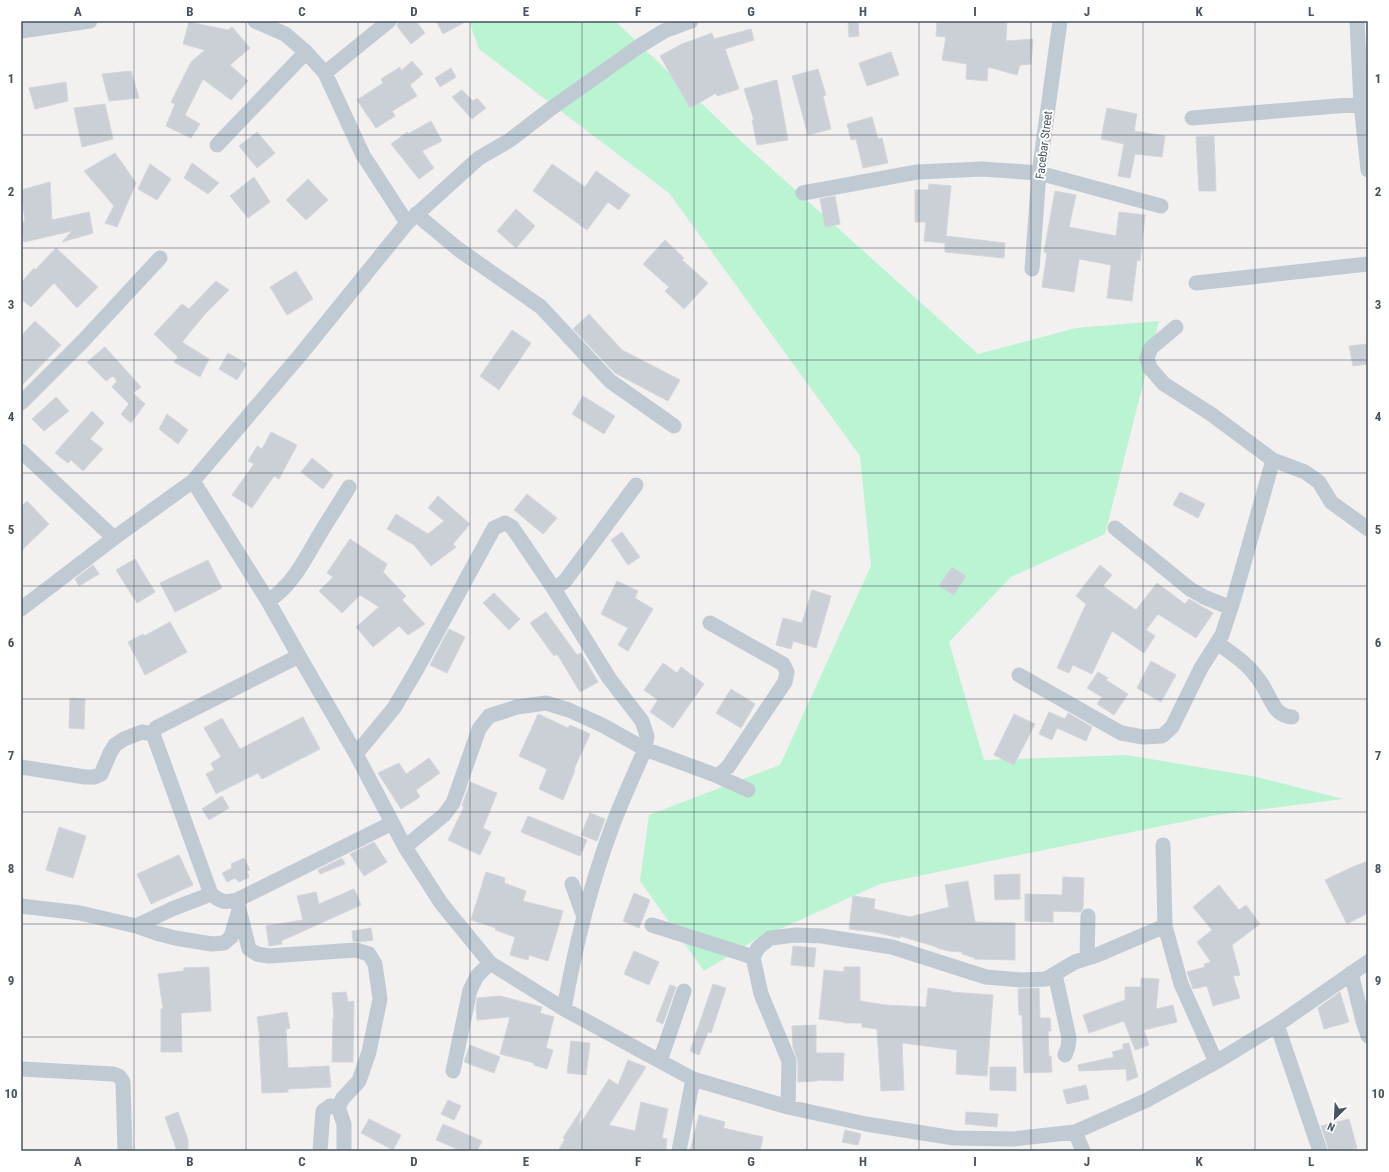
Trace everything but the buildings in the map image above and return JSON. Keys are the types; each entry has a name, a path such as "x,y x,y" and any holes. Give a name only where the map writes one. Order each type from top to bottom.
{"street":[{"path":"21,31 90,21"},
{"path":"255,21 285,34 306,52 325,73 363,156 412,219 541,307 610,381 674,426"},
{"path":"325,73 389,21"},
{"path":"21,609 114,538 193,481 301,354 412,219 479,158 510,140 549,110 638,47 664,31 691,21"},
{"name":"Facebar Street","path":"1032,269 1039,174 1060,21"},
{"path":"1357,21 1361,104 1368,170"},
{"path":"217,145 306,52"},
{"path":"1192,118 1361,104"},
{"path":"803,193 917,172 982,169 1039,174 1161,206"},
{"path":"21,403 82,342 160,258"},
{"path":"1196,283 1368,264"},
{"path":"1176,328 1151,348 1147,358 1150,368 1164,384 1210,414 1273,460 1306,472 1319,482 1331,502 1368,530"},
{"path":"21,451 114,538"},
{"path":"1019,675 1121,733 1143,737 1162,736 1172,727 1201,668 1222,635 1273,460"},
{"path":"193,481 268,600 356,754 405,848 441,904 490,963 564,1010 693,1079 788,1107 866,1124 954,1138 1013,1139 1075,1132 1147,1100 1216,1062 1276,1024 1368,962"},
{"path":"554,590 565,582 636,484"},
{"path":"268,600 278,594 289,583 303,563 349,487"},
{"path":"356,754 394,708 494,528 504,523 512,527 554,590 609,678 642,721 647,736 646,749 612,827 584,917 573,959 564,1010"},
{"path":"1115,528 1190,589 1204,597 1231,608"},
{"path":"710,623 783,664 787,672 785,682 728,767 721,773 715,775"},
{"path":"1217,643 1250,669 1260,681 1270,702 1278,712 1292,718"},
{"path":"299,656 156,728 153,734 212,894 219,900 239,904 392,823"},
{"path":"405,848 444,815 453,803 479,729 489,716 517,707 546,703 576,713 602,725 646,749 715,775 748,790"},
{"path":"21,767 85,777 94,777 101,774 115,745 124,739 142,732 153,734"},
{"path":"1163,845 1165,926 1181,984 1216,1062"},
{"path":"572,884 584,917"},
{"path":"136,926 212,894"},
{"path":"21,906 80,913 136,926 175,938 212,944 224,943 231,937 239,904"},
{"path":"239,904 249,949 257,954 269,956 356,950 369,954 375,964 380,999 369,1052 359,1081 343,1098 338,1107 344,1124 344,1151"},
{"path":"1087,958 1088,916"},
{"path":"652,925 753,957"},
{"path":"788,1107 789,1061 761,994 753,957 758,948 770,938 796,935 822,936 892,947 986,977 1021,980 1046,979 1075,962 1097,955 1165,926"},
{"path":"453,1071 470,990 477,976 490,963"},
{"path":"1055,974 1069,1038 1065,1055"},
{"path":"1351,974 1368,1036"},
{"path":"660,1061 684,991"},
{"path":"1276,1024 1320,1151"},
{"path":"21,1069 113,1074 119,1076 123,1082 125,1151"},
{"path":"678,1151 693,1079"},
{"path":"320,1151 323,1111 330,1106 338,1107"},
{"path":"1075,1132 1083,1151"}],"green space":[{"path":"469,21 615,21 743,143 978,354 1076,328 1159,321 1105,534 1011,577 949,642 984,760 1127,755 1257,777 1343,799 1216,815 880,884 753,941 704,971 640,881 649,815 780,765 871,566 860,456 669,193 479,49"}]}
